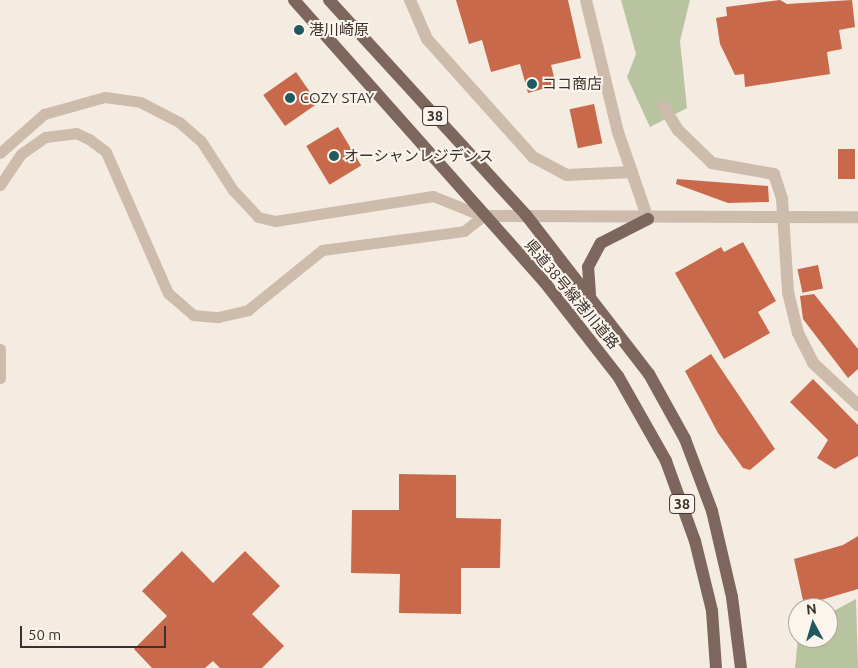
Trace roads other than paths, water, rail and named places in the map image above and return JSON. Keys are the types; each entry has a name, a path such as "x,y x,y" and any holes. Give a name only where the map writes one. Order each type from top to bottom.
{"main road":[{"name":"県道38号線港川道路","path":"294,0 603,356 666,461 695,541 712,611 716,668"},
{"name":"県道38号線港川道路","path":"328,0 526,215 590,295 649,374 685,439 712,511 732,597 741,668"},
{"path":"590,295 588,267 597,248 611,235 648,219"}],"street":[{"path":"410,0 427,39 533,157 567,175 632,172"},
{"path":"586,0 632,172 648,219"},
{"path":"664,107 678,130 712,163 774,174 782,217 787,284 798,333 812,364 858,405"},
{"path":"483,216 526,215 648,219 858,217"}],"lane":[{"path":"0,153 44,114 105,97 140,102 179,122 201,141 238,198 258,217 275,221 433,196 483,216 464,231 322,250 248,310 218,317 194,315 168,293 106,152 89,139 68,132 45,137 21,154 0,185"},
{"path":"0,349 0,378"}],"place":[{"name":"港川崎原","path":"299,30"},
{"name":"ココ商店","path":"532,84"},
{"name":"COZY STAY","path":"290,98"},
{"name":"オーシャンレジデンス","path":"334,156"}]}
